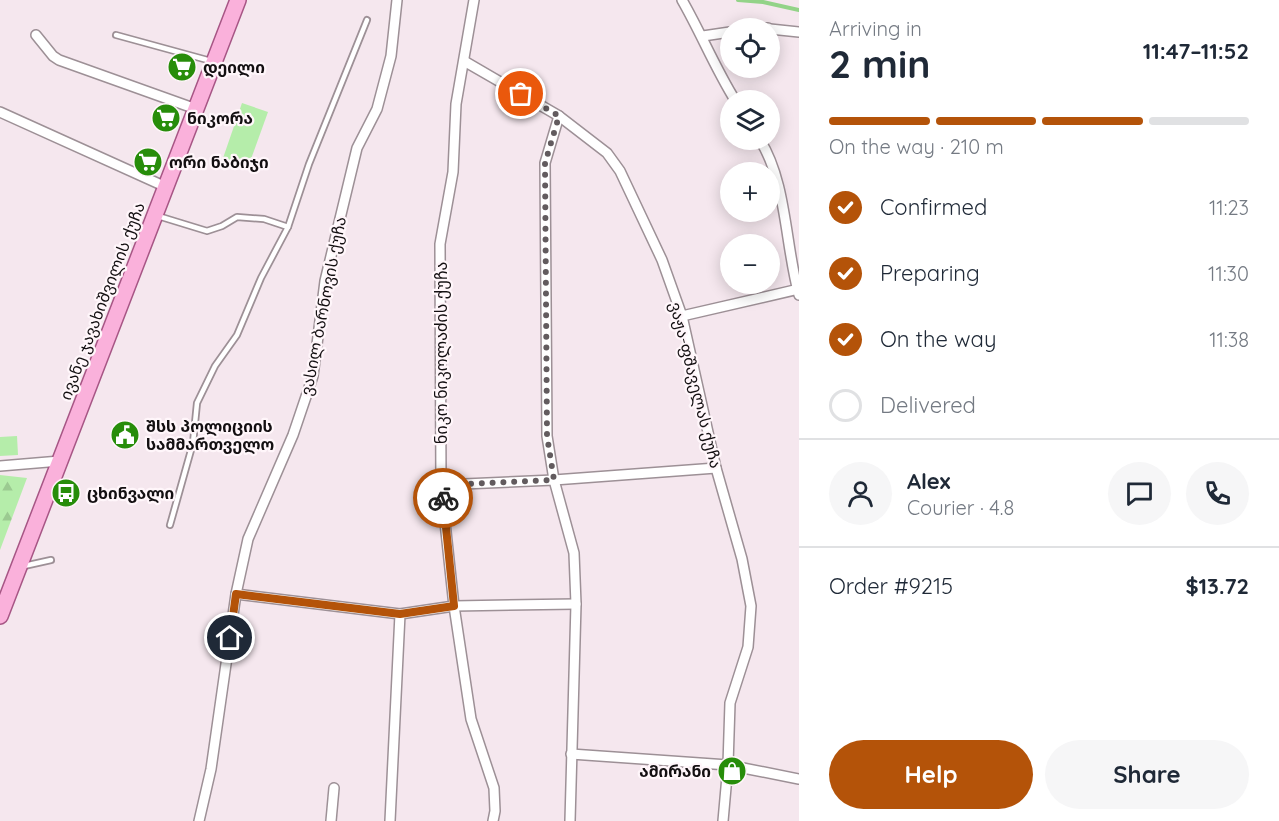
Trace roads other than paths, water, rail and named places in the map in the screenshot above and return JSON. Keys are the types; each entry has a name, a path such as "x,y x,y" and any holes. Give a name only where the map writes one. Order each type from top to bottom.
{"main road":[{"name":"ივანე ჯავახიშვილის ქუჩა","path":"0,616 238,0"}],"street":[{"name":"ვასილ ბარნოვის ქუჩა","path":"199,821 211,769 236,594 248,540 293,435 313,376 326,281 357,148 377,108 391,56 397,0"},
{"path":"464,61 474,0"},
{"path":"682,0 703,36 717,72 729,90"},
{"path":"780,30 799,32"},
{"path":"703,36 720,33"},
{"path":"36,35 59,60 196,109"},
{"name":"ვაჟა-ფშაველას ქუჩა","path":"464,61 559,116 606,153 620,171 662,260 682,315 716,468 742,559 751,606 748,647 730,703 723,821"},
{"name":"ნიკო ნიკოლაძის ქუჩა","path":"464,61 456,104 453,172 440,244 441,485 454,606 471,719 494,788 493,821"},
{"path":"0,112 166,187"},
{"path":"559,116 545,163 547,436 554,480 574,553 576,604 570,821"},
{"path":"682,315 799,291 776,180 766,150"},
{"path":"0,466 60,461"},
{"path":"441,485 554,480 716,468"},
{"path":"236,594 400,614 454,606 576,604"},
{"path":"390,821 400,614"},
{"path":"571,754 728,765 799,779"},
{"path":"331,821 334,788"}],"lane":[{"path":"170,525 193,443 197,403 215,366 237,335 261,278 288,227 309,164 367,20"},
{"path":"116,35 214,62"},
{"path":"155,215 207,231 237,217 264,219 288,227"},
{"path":"19,567 51,560"}],"waterway":[{"path":"738,0 763,2 799,10"}],"place":[{"name":"დეილი","path":"182,67"},
{"name":"ნიკორა","path":"166,118"},
{"name":"ორი ნაბიჯი","path":"148,162"},
{"name":"შსს პოლიციის სამმართველო","path":"125,435"},
{"name":"ცხინვალი","path":"66,493"},
{"name":"ამირანი","path":"732,771"}]}
